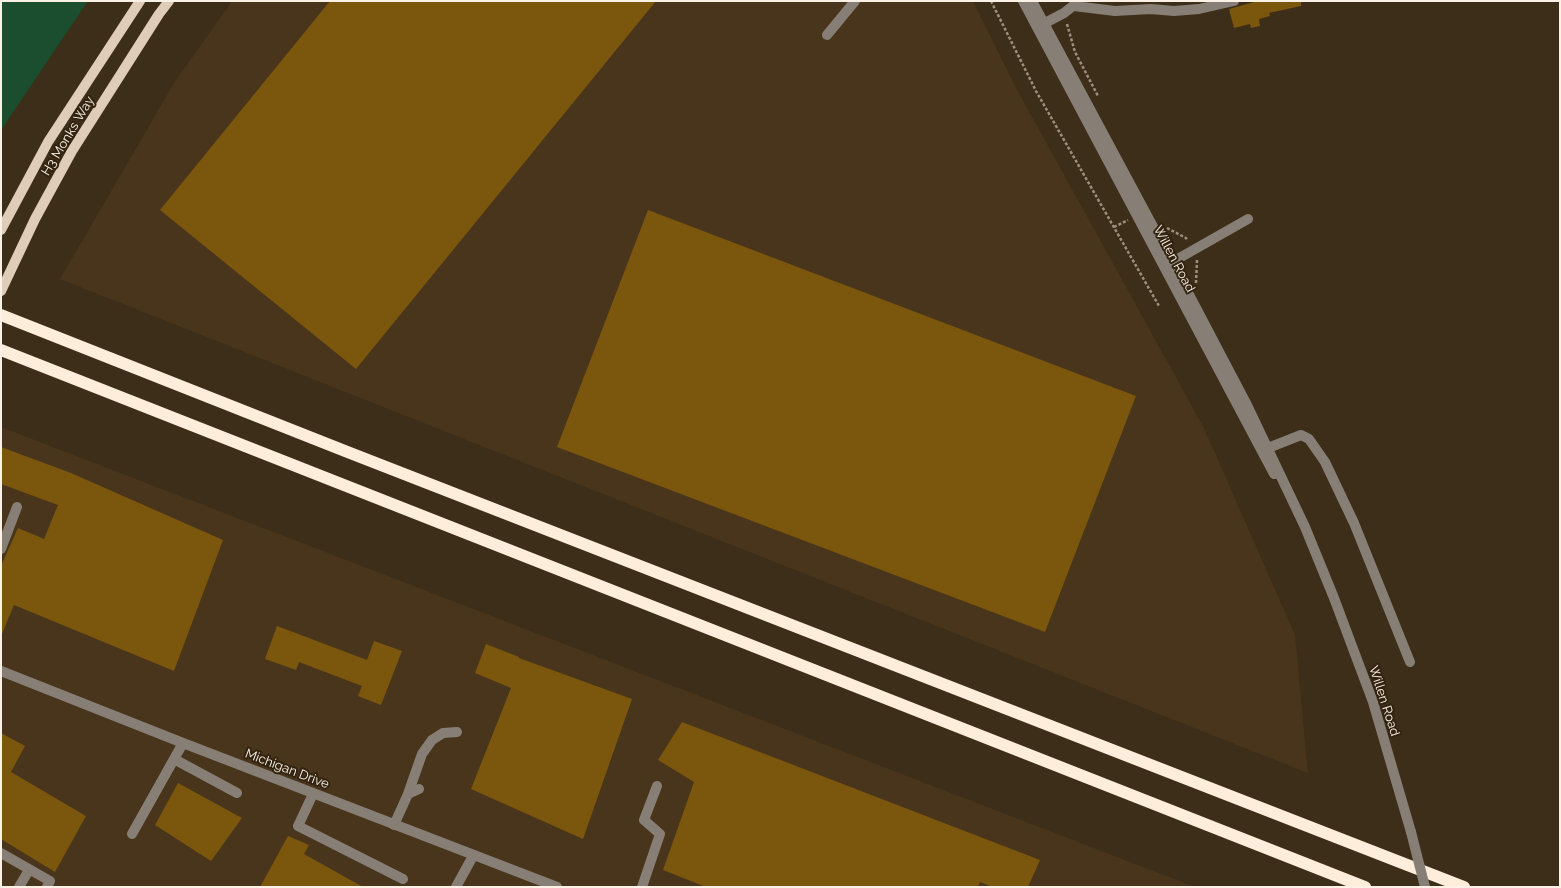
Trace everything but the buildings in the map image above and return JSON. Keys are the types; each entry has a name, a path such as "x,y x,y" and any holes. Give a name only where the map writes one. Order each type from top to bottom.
{"highway":[{"path":"1,315 360,457 1464,887"},
{"path":"1,350 1365,887"}],"main road":[{"name":"H3 Monks Way","path":"1,230 48,142 140,1"},
{"name":"H3 Monks Way","path":"1,291 35,219 72,151 169,1"}],"street":[{"path":"827,35 855,1"},
{"name":"Willen Road","path":"1023,1 1268,448 1305,527 1334,598 1373,702 1411,832 1425,887"},
{"name":"Willen Road","path":"1032,1 1168,264 1262,453 1305,527"},
{"path":"1045,24 1076,4 1115,11 1151,9 1174,11 1199,9 1234,1"},
{"path":"1168,264 1248,218"},
{"path":"1268,448 1301,435 1308,439 1326,462 1354,523 1410,662"},
{"path":"1,549 16,507"},
{"name":"Michigan Drive","path":"1,671 313,794 557,887"},
{"path":"394,825 408,794 422,754 432,740 443,734 457,732"},
{"path":"132,834 183,743"},
{"path":"174,759 237,793"},
{"path":"642,887 660,834 644,820 657,786"},
{"path":"408,794 420,789"},
{"path":"313,794 298,826 403,878"},
{"path":"1,853 50,881 47,887"},
{"path":"456,887 473,856"},
{"path":"19,887 30,870"}],"path":[{"path":"991,1 1036,92 1159,306"}],"shaded area":[{"path":"232,1 973,1 1015,86 1204,428 1295,635 1308,773 60,279 174,83"},
{"path":"1,427 1195,887 1,887"}],"green space":[{"path":"1,1 88,1 1,130"}]}
